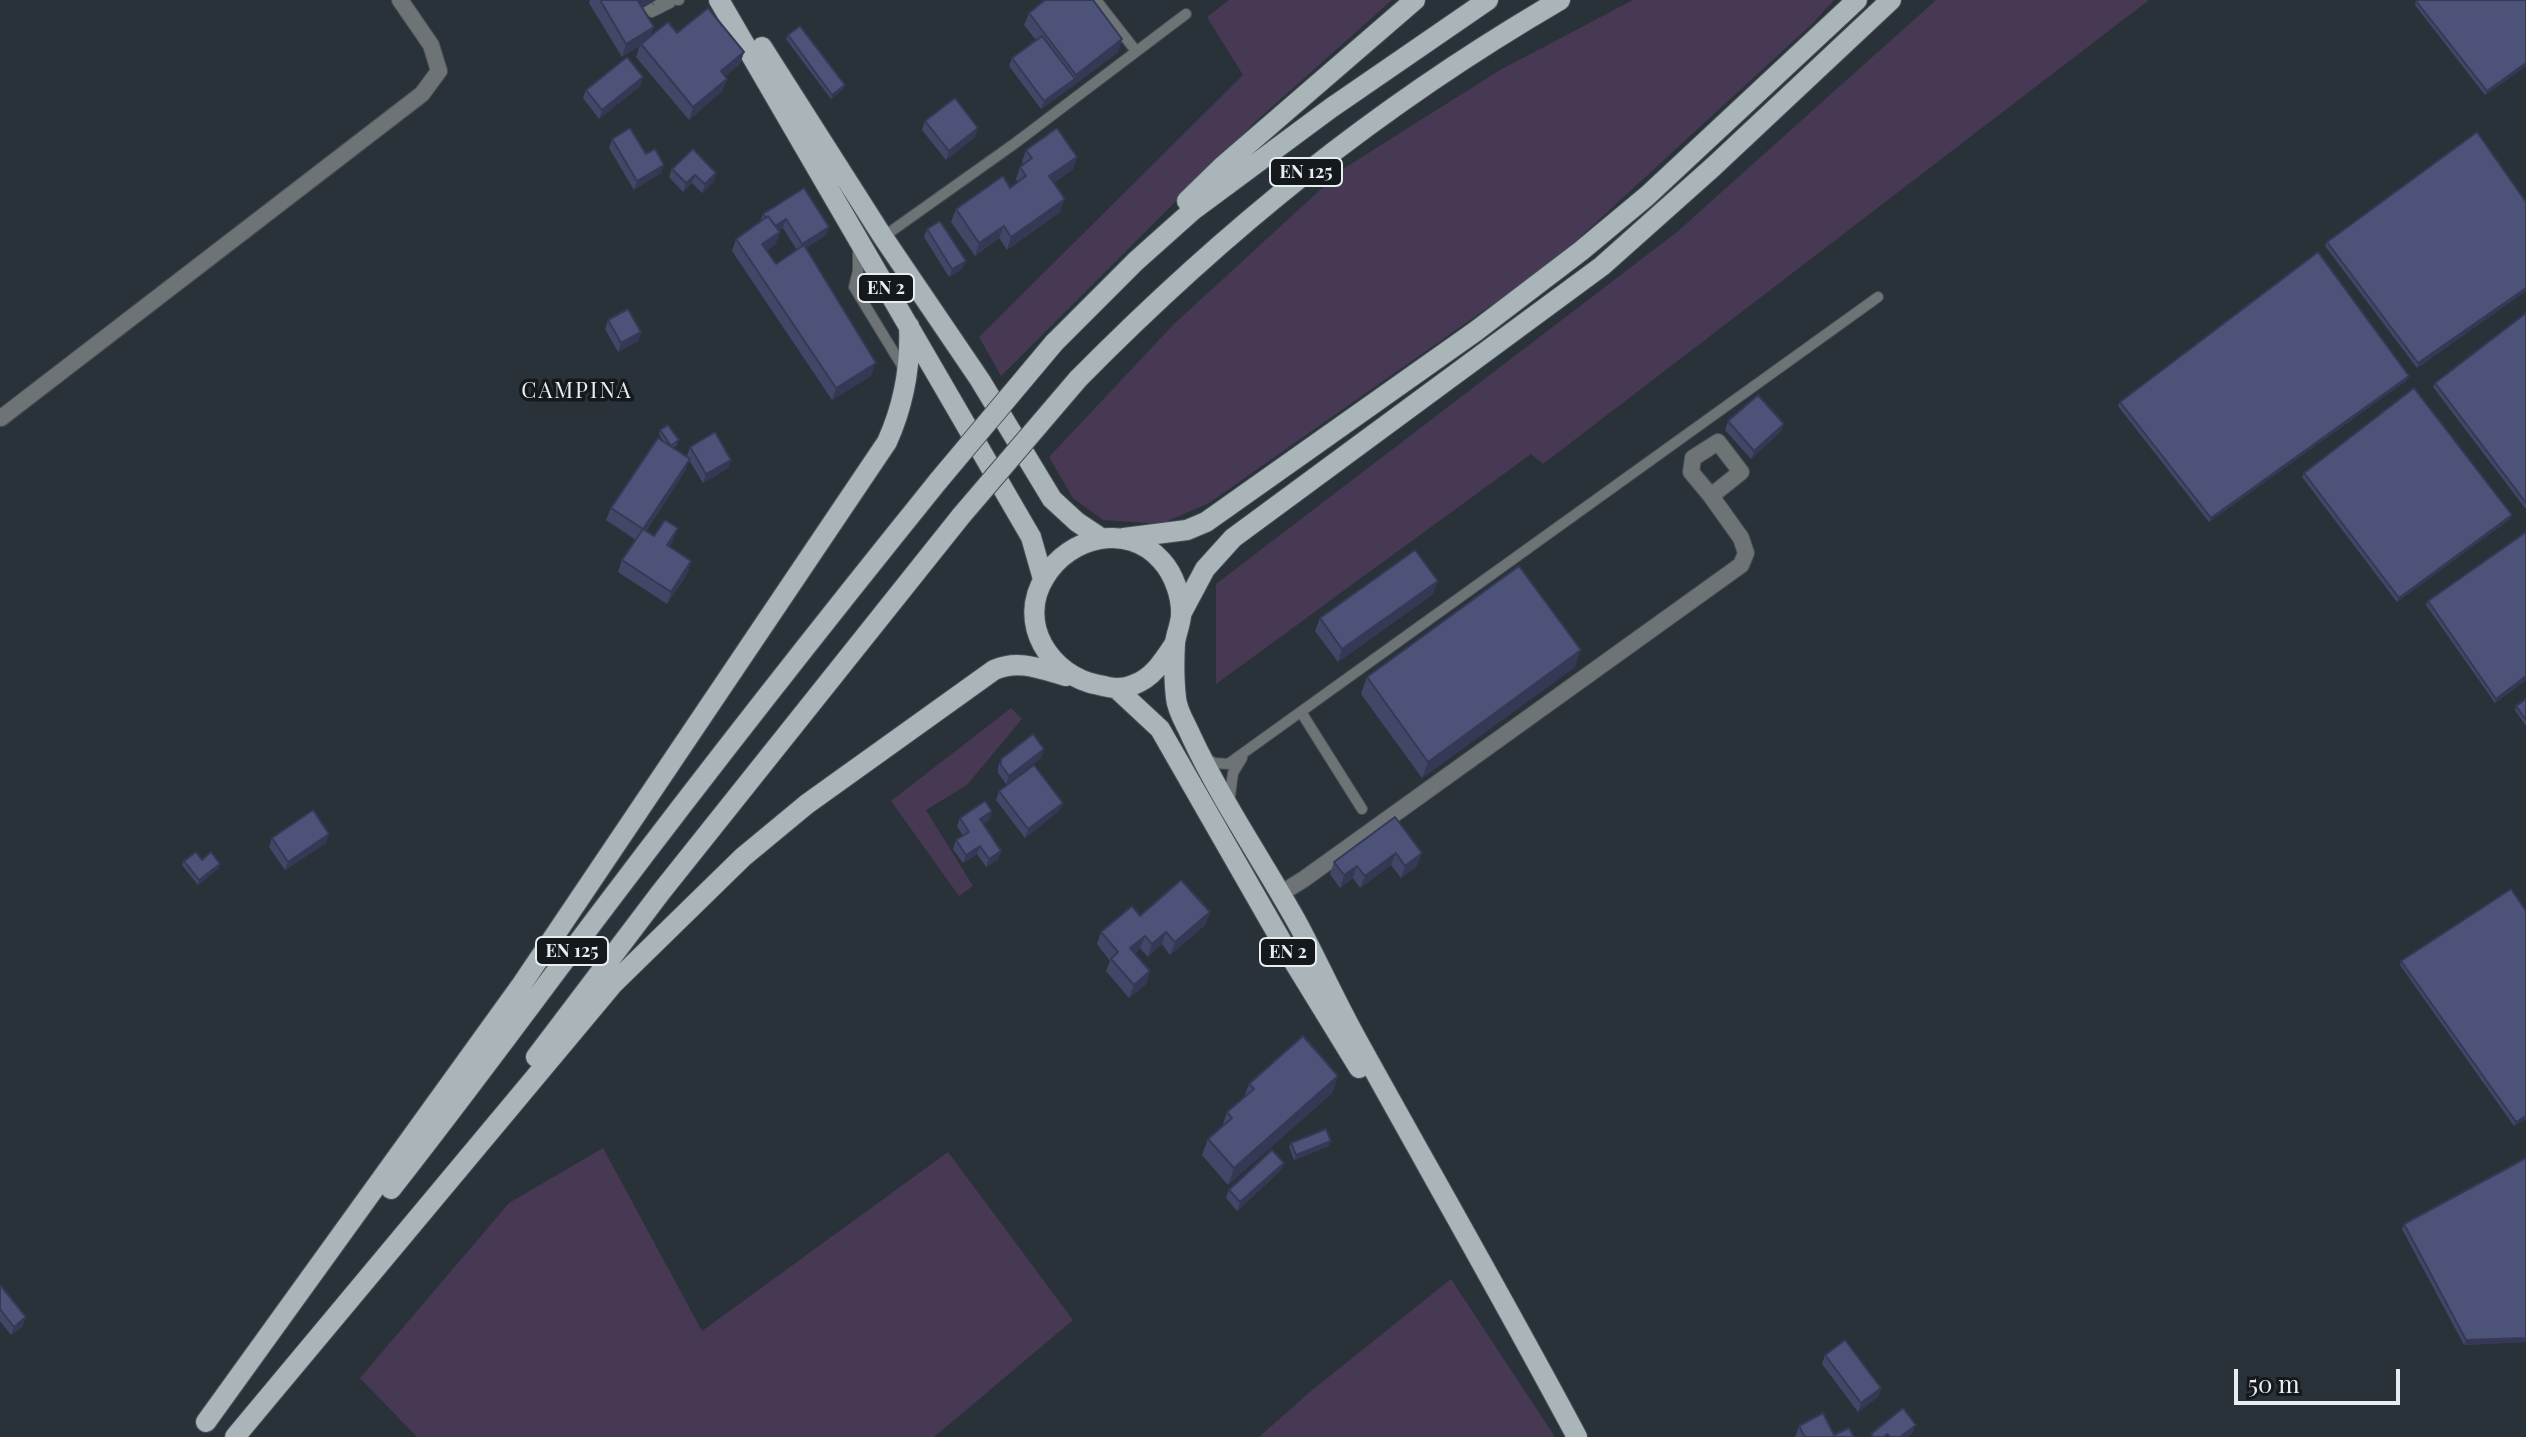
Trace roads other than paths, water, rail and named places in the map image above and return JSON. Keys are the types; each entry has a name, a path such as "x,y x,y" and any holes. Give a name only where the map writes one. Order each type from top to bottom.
{"main road":[{"path":"1136,261 1178,210 1224,165 1415,0"},
{"name":"EN 125","path":"200,1430 476,1081 652,845 939,480 1054,343 1136,261 1192,211 1239,174 1488,0"},
{"name":"EN 125","path":"235,1437 369,1276 661,892 961,516 1078,379 1178,280 1259,209 1412,93 1479,47 1560,0"},
{"path":"1043,579 1070,550 1111,538 1187,530 1206,522 1476,331 1647,196 1857,0"},
{"path":"1181,614 1205,569 1233,538 1602,266 1891,0"},
{"name":"EN 2","path":"721,2 1031,537 1043,579 1036,603 1036,625 1042,646 1055,664 1072,677 1117,689 1147,677 1175,643"},
{"name":"EN 2","path":"721,2 980,380 1052,499 1077,522 1111,538 1142,545 1160,559 1173,577 1181,614 1175,643 1176,702 1201,756 1280,894 1577,1437"},
{"path":"200,1430 522,984 887,442 898,418 908,374 909,326"},
{"path":"369,1276 613,984 743,857 807,804 965,689 1007,664 1036,667 1093,684"},
{"name":"EN 2","path":"1117,689 1160,729 1341,1040 1458,1220"}],"street":[{"path":"1,418 422,94 439,71 431,45 400,0"},
{"path":"1280,894 1741,565 1746,553 1741,538 1711,496"}],"lane":[{"path":"644,0 652,12 670,2"},
{"path":"1096,0 1136,51"},
{"path":"883,237 1014,144 1186,14"},
{"path":"858,241 858,271 854,287 908,374"},
{"path":"1201,756 1215,763 1228,764 1878,297"},
{"path":"1301,712 1362,809"},
{"path":"1228,804 1233,773 1245,752"}],"district":[{"name":"CAMPINA","path":"577,391"}]}
